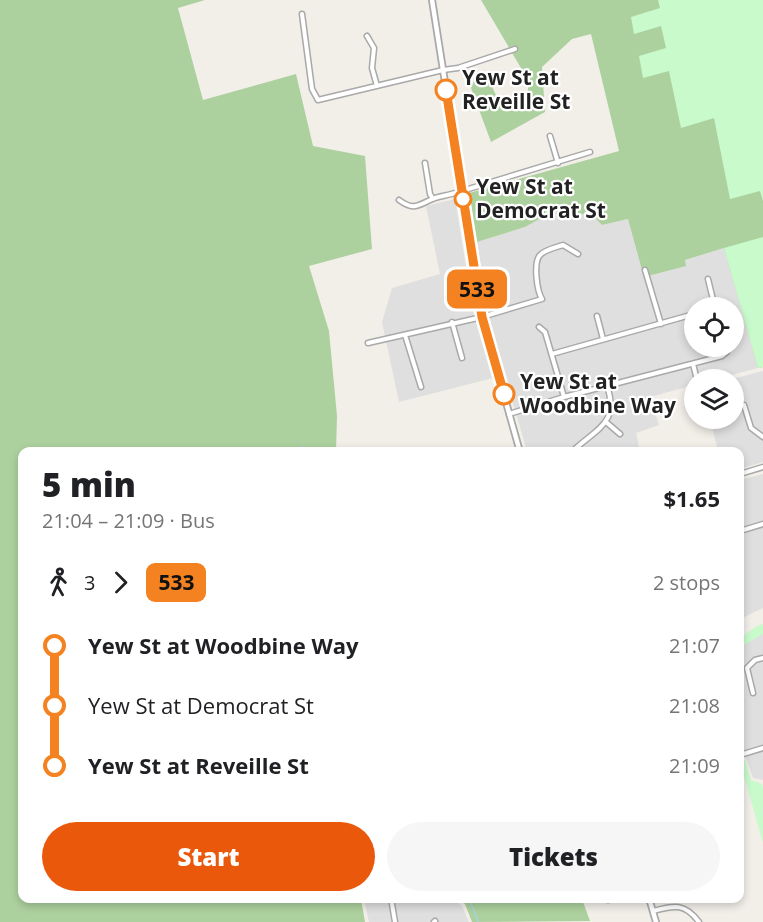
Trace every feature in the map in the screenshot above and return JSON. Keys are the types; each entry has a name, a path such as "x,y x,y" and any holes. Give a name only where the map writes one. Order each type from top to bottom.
{"street":[{"path":"432,0 482,317 519,447"},
{"path":"302,14 312,89 318,100 443,69 458,68 515,49"},
{"path":"368,36 374,48 372,68 377,86"},
{"path":"550,136 558,162"},
{"path":"399,200 409,207 415,207 433,199 590,152"},
{"path":"424,163 433,199"},
{"path":"368,343 482,317 542,299 538,288 537,271 538,258 541,254 563,246 578,254"},
{"path":"645,270 661,324"},
{"path":"708,279 712,297"},
{"path":"597,316 603,339"},
{"path":"552,354 684,317"},
{"path":"452,322 462,358"},
{"path":"539,327 545,332 564,397"},
{"path":"405,335 421,387"},
{"path":"509,414 564,397 718,357"},
{"path":"693,364 694,369"},
{"path":"577,447 606,422 611,413 612,405 607,386"},
{"path":"744,405 752,428 763,437"},
{"path":"606,422 620,434"},
{"path":"744,473 763,467"},
{"path":"744,529 763,524"},
{"path":"753,693 747,668 755,660 763,658"},
{"path":"744,754 763,748"},
{"path":"393,903 395,922"},
{"path":"651,903 656,922"},
{"path":"653,911 676,906 686,909 699,922"}],"shaded area":[{"path":"455,199 474,316 493,378 399,402 382,322 392,288 440,274 426,206"},
{"path":"554,211 592,215 602,225 628,219 686,266 685,260 724,248 738,297 684,297 684,357 744,357 744,319 758,368 744,372 744,369 684,369 684,388 650,397 659,425 636,433 639,447 526,447 492,332 477,242 525,227"},
{"path":"763,371 763,462 744,468 744,447 717,447 712,429 744,429 744,376"},
{"path":"763,474 763,608 744,617 744,479"},
{"path":"763,633 763,780 753,778 744,752 744,643"},
{"path":"365,903 458,903 462,906 469,922 369,922"}],"green space":[{"path":"0,0 205,0 178,8 203,100 296,74 313,146 365,156 372,249 309,266 329,331 337,416 336,447 18,447 18,903 362,903 365,922 0,922"},
{"path":"481,0 763,0 763,367 758,368 744,319 744,297 738,297 724,248 685,260 686,266 644,277 628,219 602,225 592,215 554,211 525,227 477,242 469,193 619,151 591,34 572,39 542,67 545,112 491,142 471,88 476,76 490,82 503,111 528,100 528,80"},
{"path":"658,0 763,0 763,201 760,191 730,199 714,118 681,128 669,71 643,78 639,56 666,48 661,26 634,34 631,17 660,8"},
{"path":"763,237 763,367 758,368 744,319 744,297 738,297 724,248"},
{"path":"763,624 763,634 744,645 744,635"},
{"path":"744,760 751,780 762,784 763,788 763,843 744,776"},
{"path":"583,903 590,921 472,922 465,904"}],"waterway":[{"path":"471,903 478,922"}],"bus line":[{"name":"533","path":"446,90 482,317 504,394"}],"place":[{"name":"Yew St at Reveille St","path":"446,90"},
{"name":"Yew St at Democrat St","path":"463,199"},
{"name":"Yew St at Woodbine Way","path":"504,394"}]}
